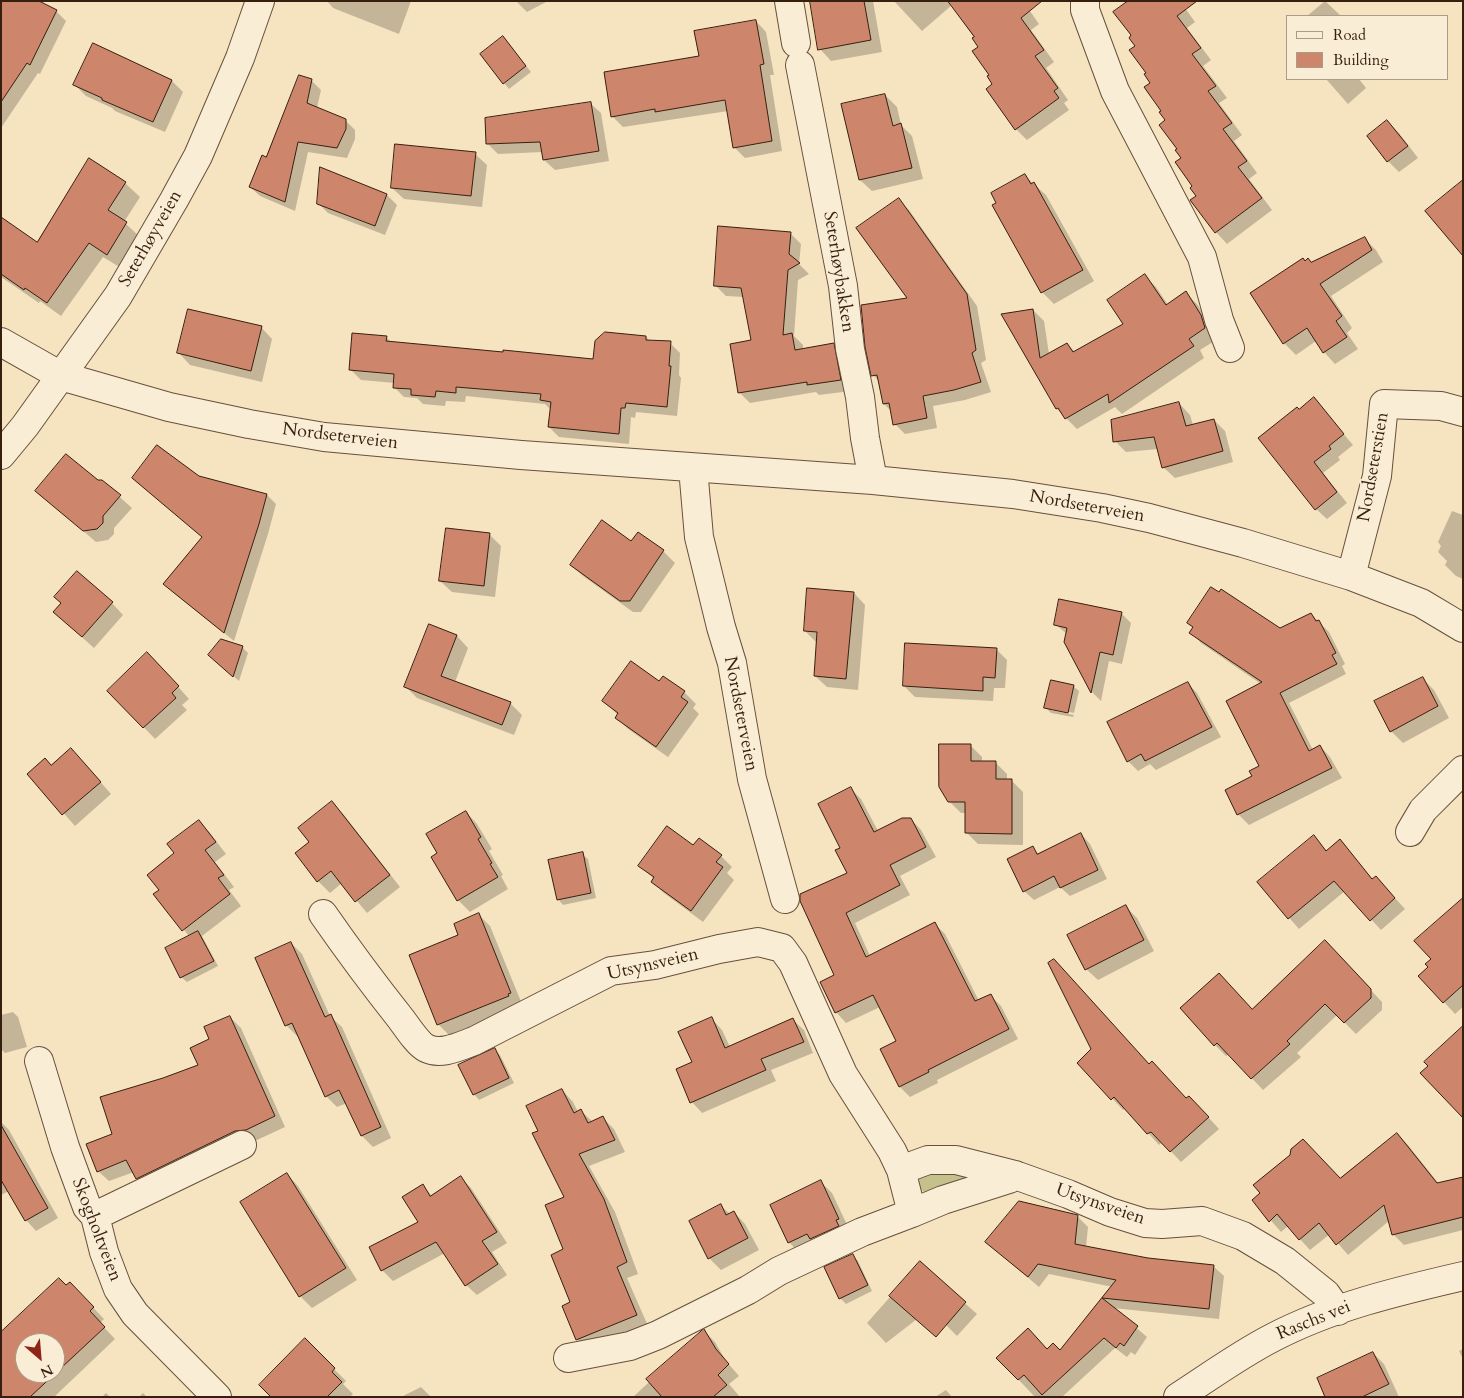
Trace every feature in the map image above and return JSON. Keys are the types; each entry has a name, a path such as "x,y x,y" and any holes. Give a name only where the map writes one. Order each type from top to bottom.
{"street":[{"name":"Seterhøyveien","path":"1,455 25,426 118,296 198,156 240,58 260,1"},
{"name":"Seterhøybakken","path":"789,1 843,286 850,349 873,480"},
{"path":"1085,1 1085,10 1115,91 1202,258 1219,320 1230,348"},
{"name":"Nordseterveien","path":"1,342 61,376 169,408 324,437 511,454 873,480 1013,494 1111,510 1243,543 1351,576 1421,603 1463,628"},
{"name":"Nordseterstien","path":"1351,576 1376,476 1384,404 1441,406 1463,412"},
{"name":"Nordseterveien","path":"694,468 699,538 732,663 752,779 785,899"},
{"path":"1410,832 1424,810 1463,770"},
{"name":"Utsynsveien","path":"323,914 372,983 413,1035 426,1048 438,1051 451,1049 474,1041 611,971 654,965 719,949 758,942 782,948 793,963 843,1074 892,1151 901,1170 912,1214"},
{"name":"Skogholtveien","path":"39,1061 65,1147 87,1207 95,1216 112,1275 135,1314 217,1397"},
{"path":"95,1216 242,1145"},
{"name":"Utsynsveien","path":"901,1170 928,1160 956,1160 1015,1175 1145,1223 1162,1224 1202,1221 1243,1236 1285,1261 1326,1294 1338,1311"},
{"path":"568,1358 630,1346 658,1335 748,1290 779,1271 862,1232 912,1214 943,1200 1009,1179 1015,1175"},
{"name":"Raschs vei","path":"1178,1397 1272,1338 1301,1324 1393,1293 1463,1276"}],"shaded area":[{"path":"921,1170 991,1176 925,1193 918,1187 917,1177"}],"building":[{"path":"1,1 39,1 57,10 30,65 27,63 1,102"},
{"path":"810,1 864,1 871,40 818,50"},
{"path":"948,1 1042,1 1021,18 1044,50 1035,56 1058,88 1054,91 1059,98 1015,130 986,89 992,84 987,76 989,75 972,51 978,47 972,38 974,37"},
{"path":"1128,1 1197,1 1177,16 1201,48 1192,54 1216,86 1208,91 1232,123 1223,129 1247,161 1238,167 1262,198 1215,233 1190,200 1196,196 1190,188 1192,186 1175,162 1181,158 1175,150 1177,149 1159,125 1165,120 1144,87 1150,83 1144,74 1146,73 1129,50 1135,46 1129,38 1131,35 1113,12"},
{"path":"756,20 764,64 760,65 772,141 733,148 725,100 655,112 655,109 611,117 604,72 699,56 694,31"},
{"path":"503,36 526,66 503,84 480,54"},
{"path":"93,43 172,80 153,122 73,85"},
{"path":"299,75 312,79 307,103 346,119 346,129 337,148 298,142 285,202 249,187 262,155 266,157"},
{"path":"885,94 893,126 901,123 912,168 859,180 841,104"},
{"path":"591,102 599,151 543,160 540,142 486,144 485,118"},
{"path":"1387,120 1408,146 1387,162 1367,136"},
{"path":"395,144 476,152 471,196 391,188"},
{"path":"89,158 126,182 108,210 127,222 107,255 89,243 47,303 1,274 1,217 37,242"},
{"path":"320,167 387,194 375,226 317,204"},
{"path":"1025,174 1031,184 1034,182 1083,270 1041,293 992,205 996,203 991,193"},
{"path":"1463,180 1463,256 1425,211"},
{"path":"899,198 967,294 976,350 972,353 981,382 923,396 927,418 893,425 889,403 883,404 877,375 871,376 865,347 861,305 907,298 856,228"},
{"path":"718,226 791,232 789,254 800,263 788,270 783,335 792,333 795,350 834,343 841,380 807,385 807,382 738,393 730,344 751,340 741,288 714,286"},
{"path":"1365,237 1372,250 1320,284 1342,316 1336,321 1347,337 1323,353 1307,328 1283,344 1250,293 1303,258 1305,261 1308,258 1311,262"},
{"path":"1145,274 1166,305 1186,291 1201,315 1205,328 1189,339 1194,346 1109,403 1108,394 1065,419 1058,408 1056,409 1001,314 1033,309 1040,358 1067,343 1073,352 1123,324 1107,300"},
{"path":"188,309 262,326 251,371 177,353"},
{"path":"605,332 646,336 646,340 671,341 669,366 671,366 667,407 626,403 625,408 621,408 619,434 548,427 551,402 540,400 541,394 456,387 456,393 436,391 435,397 411,395 411,389 393,388 394,374 349,370 352,333 387,336 386,341 593,359 595,341"},
{"path":"1314,397 1344,434 1329,446 1331,449 1314,462 1337,492 1315,510 1258,438 1297,407 1299,409"},
{"path":"1179,402 1186,426 1214,419 1223,451 1162,468 1154,437 1113,442 1111,420"},
{"path":"157,445 199,476 267,494 224,633 163,584 202,537 132,478"},
{"path":"66,454 98,480 102,480 121,495 103,516 103,523 97,529 83,531 35,491"},
{"path":"602,520 631,541 638,532 664,550 630,601 620,601 570,565"},
{"path":"446,528 490,533 484,586 439,581"},
{"path":"77,571 113,602 82,637 53,612 61,603 54,597"},
{"path":"1211,587 1219,592 1221,589 1280,628 1311,613 1316,621 1319,620 1336,653 1332,655 1337,664 1280,693 1309,751 1320,745 1332,768 1237,815 1225,790 1252,776 1249,771 1259,766 1226,701 1262,682 1189,633 1193,627 1187,623"},
{"path":"807,588 854,592 846,679 814,676 817,632 804,631"},
{"path":"1059,599 1122,612 1113,655 1100,652 1091,693 1064,642 1067,628 1054,625"},
{"path":"429,624 457,635 441,676 511,702 502,725 404,687"},
{"path":"221,639 243,646 233,677 208,655"},
{"path":"905,643 997,648 995,678 983,677 983,691 903,686"},
{"path":"147,652 179,686 172,693 176,698 143,728 107,691"},
{"path":"631,661 659,681 663,676 685,691 681,697 688,702 656,747 615,718 618,713 602,701"},
{"path":"1423,677 1438,706 1390,732 1374,701"},
{"path":"1051,680 1074,685 1068,713 1044,708"},
{"path":"1188,682 1212,727 1145,761 1141,754 1127,762 1107,722"},
{"path":"939,744 971,744 971,761 996,761 996,779 1012,779 1012,834 965,833 965,802 948,802 939,787"},
{"path":"71,748 101,782 62,815 27,774 45,758 51,765"},
{"path":"851,787 874,832 902,818 911,818 926,847 890,865 900,885 846,913 866,957 935,922 975,1001 991,994 1009,1029 928,1070 929,1072 899,1087 880,1049 896,1041 873,995 835,1013 820,982 834,975 800,901 800,894 847,873 835,850 840,848 818,804"},
{"path":"332,801 390,875 355,902 331,871 317,882 295,853 309,842 298,828"},
{"path":"466,811 481,837 478,839 498,877 457,901 431,857 437,853 426,834"},
{"path":"199,820 216,842 205,850 224,875 218,878 230,894 182,931 153,894 159,890 147,875 174,853 167,844"},
{"path":"667,826 693,845 699,838 722,855 716,862 723,867 691,911 651,882 654,877 638,866"},
{"path":"1081,833 1098,870 1060,888 1054,876 1023,892 1007,859 1033,846 1037,854"},
{"path":"1314,835 1326,851 1340,839 1372,879 1376,876 1395,898 1370,921 1334,881 1288,919 1257,882"},
{"path":"583,852 591,893 557,900 548,860"},
{"path":"1463,898 1463,985 1443,1003 1418,976 1428,967 1425,964 1431,959 1414,941"},
{"path":"1126,905 1144,940 1085,970 1067,935"},
{"path":"479,913 511,993 508,994 509,996 437,1025 409,955 458,935 454,924"},
{"path":"198,931 214,961 180,978 165,948"},
{"path":"1325,940 1371,989 1371,998 1344,1023 1325,1004 1287,1041 1290,1044 1251,1079 1217,1043 1214,1046 1180,1008 1219,973 1252,1009"},
{"path":"291,942 325,1017 331,1014 381,1127 361,1136 339,1090 325,1097 292,1023 285,1026 255,958"},
{"path":"1054,959 1149,1064 1152,1061 1186,1098 1189,1096 1209,1117 1170,1152 1151,1132 1147,1134 1114,1097 1111,1100 1077,1063 1091,1049 1048,963"},
{"path":"230,1016 275,1116 246,1130 235,1131 136,1179 126,1160 97,1172 86,1144 112,1134 100,1097 198,1065 190,1048 209,1039 204,1027"},
{"path":"712,1017 725,1048 793,1018 804,1042 761,1059 766,1070 690,1103 676,1069 692,1062 678,1032"},
{"path":"1463,1026 1463,1118 1420,1073 1428,1066 1424,1062"},
{"path":"495,1048 509,1078 473,1095 458,1065"},
{"path":"562,1089 574,1113 581,1109 588,1123 603,1116 615,1140 579,1154 604,1199 627,1262 617,1267 637,1315 576,1340 562,1306 570,1302 551,1255 563,1249 545,1205 564,1197 532,1133 538,1131 526,1106"},
{"path":"1,1125 48,1208 25,1221 1,1180"},
{"path":"1397,1133 1437,1183 1463,1177 1463,1217 1392,1235 1384,1205 1336,1245 1319,1223 1299,1240 1277,1214 1269,1222 1252,1200 1260,1193 1253,1185 1290,1155 1291,1149 1303,1139 1340,1178"},
{"path":"287,1173 346,1268 299,1297 240,1202"},
{"path":"461,1176 497,1232 482,1241 498,1264 465,1286 436,1242 381,1271 369,1247 418,1222 402,1197 423,1184 430,1196"},
{"path":"821,1180 839,1219 836,1220 839,1226 810,1239 807,1234 788,1243 770,1205"},
{"path":"1019,1201 1078,1215 1075,1244 1148,1258 1214,1265 1209,1309 1102,1298 1138,1326 1124,1346 1120,1343 1116,1348 1104,1338 1042,1395 1024,1375 1018,1380 996,1358 1028,1328 1047,1349 1053,1343 1060,1350 1116,1280 1038,1264 1028,1277 985,1242"},
{"path":"721,1204 726,1215 734,1211 748,1238 708,1259 689,1221"},
{"path":"853,1254 868,1285 839,1299 824,1267"},
{"path":"920,1261 966,1302 936,1337 889,1296"},
{"path":"59,1278 66,1285 70,1282 94,1307 90,1311 105,1327 65,1364 65,1333 15,1333 15,1383 45,1383 30,1397 1,1397 1,1332"},
{"path":"704,1329 716,1349 729,1364 718,1375 727,1385 713,1397 662,1397 646,1379"},
{"path":"305,1338 335,1368 332,1372 342,1382 327,1397 271,1397 259,1385"},
{"path":"1373,1352 1389,1384 1362,1397 1325,1397 1317,1378"}]}
